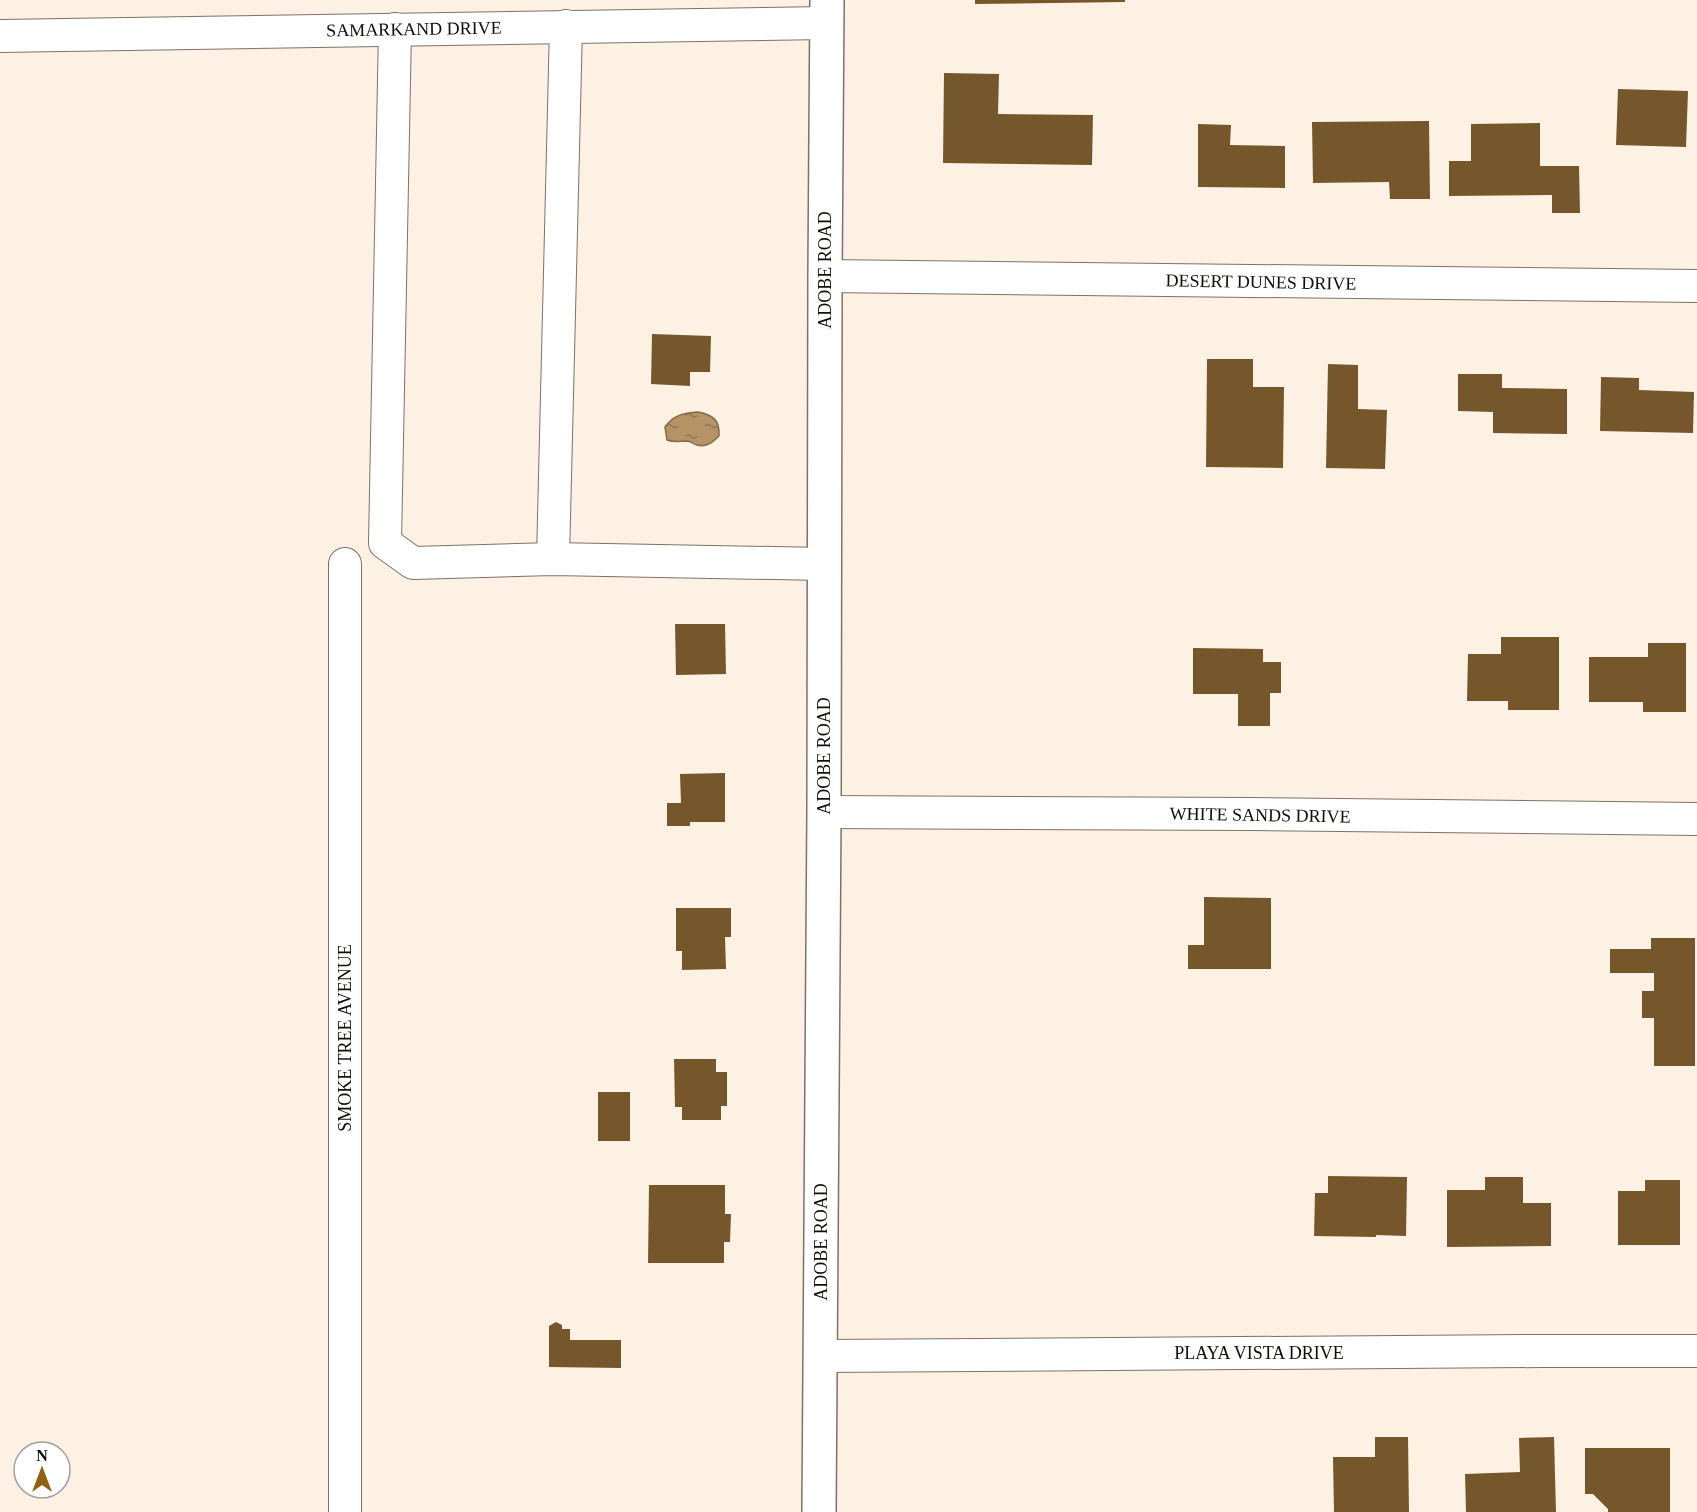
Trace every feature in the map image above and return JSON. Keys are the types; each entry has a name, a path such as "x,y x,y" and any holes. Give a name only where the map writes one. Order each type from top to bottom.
{"main road":[{"name":"ADOBE ROAD","path":"819,1512 827,11"}],"street":[{"name":"SAMARKAND DRIVE","path":"0,36 566,26 827,11"},
{"path":"553,559 566,26"},
{"path":"395,29 385,543 413,563 553,559 824,564"},
{"name":"DESERT DUNES DRIVE","path":"825,276 1697,286"},
{"name":"SMOKE TREE AVENUE","path":"345,564 345,1512"},
{"name":"WHITE SANDS DRIVE","path":"824,812 1697,819"},
{"name":"PLAYA VISTA DRIVE","path":"820,1356 1697,1351"}],"water":[{"path":"698,412 712,417 717,422 719,436 717,438 703,446 687,441 667,440 665,427 675,417"}],"building":[{"path":"975,0 1125,0 1125,2 975,4"},
{"path":"944,73 999,74 998,114 1093,115 1092,165 943,163"},
{"path":"1618,89 1688,91 1686,147 1616,145"},
{"path":"1429,121 1430,199 1390,199 1389,182 1313,183 1312,122"},
{"path":"1540,123 1540,166 1579,166 1580,213 1552,213 1552,195 1449,196 1449,161 1471,161 1471,124"},
{"path":"1198,124 1231,125 1230,145 1285,146 1285,188 1198,187"},
{"path":"652,334 711,336 710,372 690,372 690,386 651,384"},
{"path":"1207,359 1253,359 1253,387 1284,387 1283,468 1206,467"},
{"path":"1328,364 1358,365 1358,409 1387,410 1385,469 1326,468"},
{"path":"1458,374 1502,374 1502,388 1567,389 1567,434 1493,433 1493,412 1458,411"},
{"path":"1601,377 1639,378 1639,390 1694,392 1693,433 1600,431"},
{"path":"675,624 725,624 726,674 676,675"},
{"path":"1501,637 1559,637 1559,710 1508,710 1508,701 1467,701 1468,654 1501,654"},
{"path":"1648,643 1686,643 1686,712 1643,712 1643,702 1589,702 1589,657 1648,657"},
{"path":"1193,648 1263,649 1263,662 1281,662 1281,693 1270,693 1270,726 1238,726 1238,694 1193,694"},
{"path":"725,773 725,822 690,822 690,826 667,826 667,803 681,803 680,774"},
{"path":"1204,897 1271,898 1271,969 1188,969 1188,945 1204,945"},
{"path":"676,908 731,908 731,937 725,937 726,969 682,970 682,951 676,951"},
{"path":"1651,938 1695,938 1695,1066 1654,1066 1654,1018 1642,1018 1642,991 1654,991 1654,973 1610,973 1610,949 1651,949"},
{"path":"674,1059 716,1059 716,1072 727,1072 727,1106 721,1106 721,1120 682,1120 682,1107 675,1107"},
{"path":"598,1092 630,1092 630,1141 598,1141"},
{"path":"1328,1176 1407,1177 1406,1236 1314,1236 1315,1193 1328,1193"},
{"path":"1485,1177 1523,1177 1523,1203 1551,1203 1551,1246 1447,1247 1447,1190 1485,1190"},
{"path":"1645,1180 1680,1180 1680,1245 1618,1245 1618,1191 1645,1191"},
{"path":"649,1185 725,1185 725,1214 731,1214 730,1242 724,1242 724,1263 648,1263"},
{"path":"556,1322 562,1325 562,1329 570,1329 570,1340 621,1340 621,1368 549,1367 549,1326"},
{"path":"1375,1437 1408,1437 1409,1512 1334,1512 1333,1457 1375,1457"},
{"path":"1554,1437 1556,1512 1466,1512 1465,1474 1520,1472 1519,1438"},
{"path":"1585,1448 1670,1448 1670,1512 1608,1512 1608,1509 1593,1494 1585,1494"}]}
